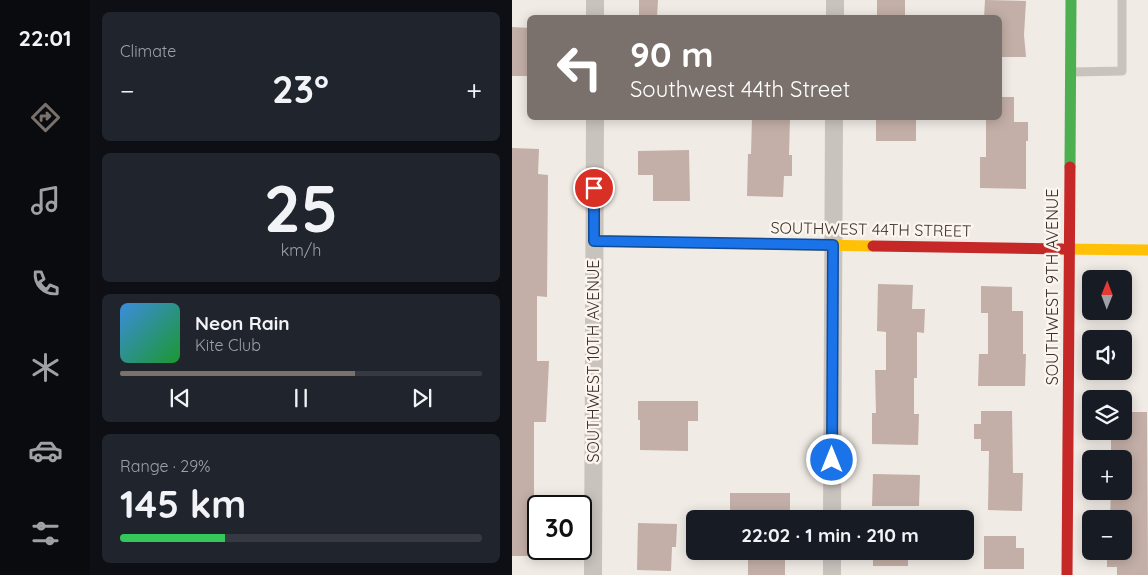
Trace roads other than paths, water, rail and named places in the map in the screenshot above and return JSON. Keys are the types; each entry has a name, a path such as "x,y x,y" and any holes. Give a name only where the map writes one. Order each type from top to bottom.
{"street":[{"path":"595,0 595,15"},
{"path":"835,0 835,15"},
{"name":"SOUTHWEST 9TH AVENUE","path":"1067,575 1071,0"},
{"name":"SOUTHWEST 10TH AVENUE","path":"592,575 595,120"},
{"path":"832,510 834,120"},
{"name":"SOUTHWEST 44TH STREET","path":"594,241 1148,250"},
{"path":"832,560 832,575"}],"lane":[{"path":"1070,72 1122,71 1122,0"}]}
